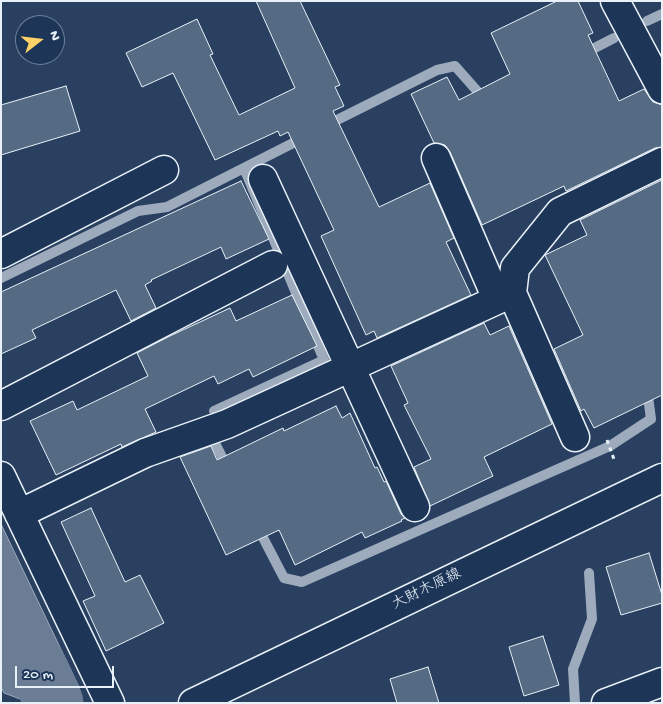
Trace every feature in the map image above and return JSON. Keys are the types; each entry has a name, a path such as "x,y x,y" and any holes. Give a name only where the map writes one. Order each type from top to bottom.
{"street":[{"path":"615,1 659,78"},
{"path":"436,158 575,437"},
{"path":"19,514 145,453 227,424 504,296 515,268 560,212 662,162"},
{"path":"1,254 164,170"},
{"path":"263,179 414,508"},
{"path":"1,406 274,265"},
{"path":"1,476 110,703"},
{"name":"大財木原線","path":"193,703 662,478"},
{"path":"606,703 662,682"}],"path":[{"path":"604,433 615,462"}],"water":[{"path":"1,524 79,687 37,703 31,703 4,693 1,687"}],"building":[{"path":"256,1 300,1 340,85 335,87 344,106 333,111 379,207 430,183 454,238 446,242 471,295 377,338 374,331 366,335 321,236 334,230 288,132 280,136 278,131 215,160 173,73 142,87 126,53 197,19 213,54 210,55 239,115 295,88"},
{"path":"557,1 578,1 593,33 588,35 619,101 644,89 653,102 662,105 662,147 655,148 566,191 564,186 482,225 450,152 445,145 434,143 411,94 447,77 459,100 510,74 491,33"},
{"path":"66,86 80,131 1,155 1,105"},
{"path":"662,180 662,395 594,428 584,409 581,411 554,349 583,335 545,255 587,235 580,220"},
{"path":"241,181 269,239 226,259 221,247 151,280 145,285 156,308 131,321 116,290 32,330 36,338 1,354 1,292"},
{"path":"292,295 317,346 253,377 249,369 218,384 214,376 145,409 156,432 122,447 121,444 56,475 30,421 73,401 77,410 148,376 137,353 170,336 230,308 236,321"},
{"path":"484,323 490,335 509,326 552,424 484,457 493,476 430,506 414,467 431,459 404,405 408,403 391,366"},
{"path":"336,406 342,418 350,413 375,468 377,467 384,482 386,481 401,514 405,518 365,538 362,532 295,565 279,530 226,555 180,457 211,446 217,460 283,428 284,431"},
{"path":"91,508 125,582 140,575 164,623 106,651 83,601 95,596 61,522"},
{"path":"649,553 662,595 662,603 621,615 606,567"},
{"path":"543,636 559,685 524,696 509,647"},
{"path":"428,667 439,703 397,703 390,679"}],"waterway":[{"path":"647,21 662,14"},
{"path":"583,54 614,38"},
{"path":"327,125 437,70 455,66 486,101"},
{"path":"1,278 138,211 167,207 305,137"},
{"path":"214,411 324,360 244,168"},
{"path":"257,526 284,578 302,582 610,446 651,419 647,389"},
{"path":"214,441 228,469"},
{"path":"575,703 573,669 592,619 589,573"},
{"path":"1,605 40,672 54,703"}]}
